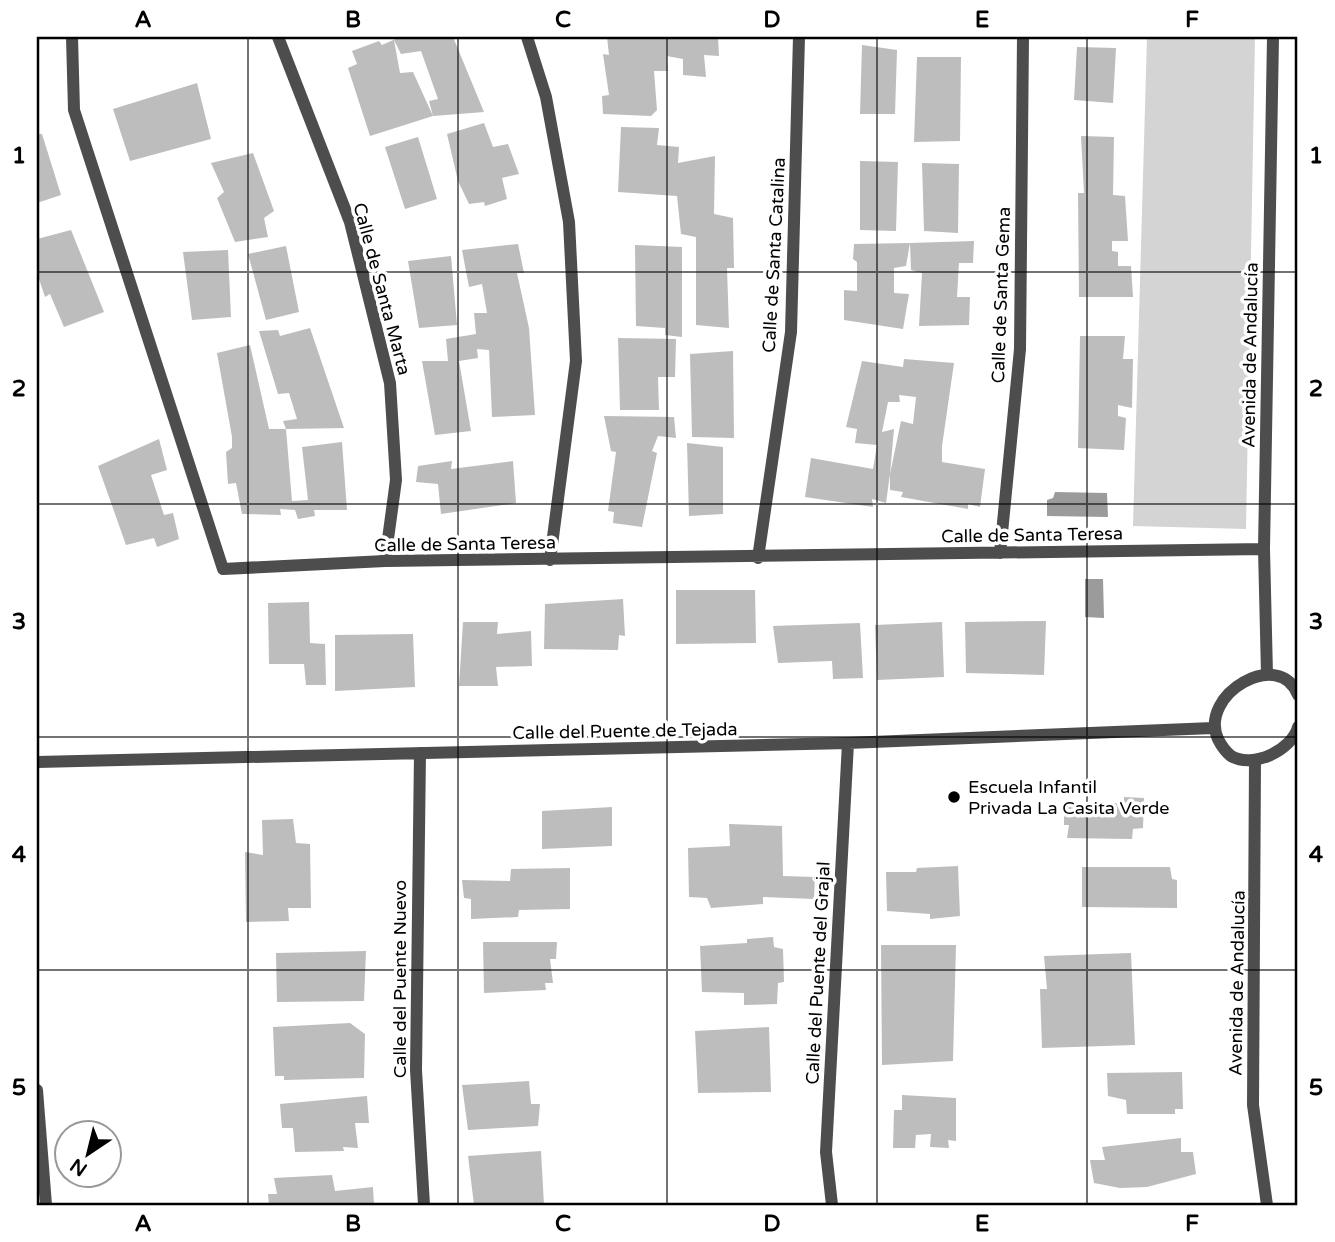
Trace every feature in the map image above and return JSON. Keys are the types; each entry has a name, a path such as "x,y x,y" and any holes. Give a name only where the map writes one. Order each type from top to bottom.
{"street":[{"name":"Calle de Santa Teresa","path":"72,37 74,110 223,569 385,561 1264,549"},
{"name":"Calle de Santa Marta","path":"278,37 350,222 390,383 396,480 385,561"},
{"path":"527,37 545,97 569,222 576,361 550,560"},
{"name":"Calle de Santa Catalina","path":"758,558 791,332 799,37"},
{"name":"Calle de Santa Gema","path":"1000,553 1020,349 1023,37"},
{"name":"Avenida de Andalucía","path":"1266,674 1264,549 1273,37"},
{"path":"1298,695 1294,685 1281,676 1266,674 1247,680 1231,691 1218,706 1213,729 1221,745 1232,757 1255,760 1273,754 1286,745 1297,733 1298,727"},
{"name":"Calle del Puente de Tejada","path":"37,762 848,743 1213,729"},
{"name":"Calle del Puente del Grajal","path":"832,1205 826,1152 848,743"},
{"name":"Calle del Puente Nuevo","path":"419,753 416,1070 425,1205"},
{"name":"Avenida de Andalucía","path":"1255,760 1253,1105 1267,1205"},
{"path":"37,1090 46,1205"}],"shaded area":[{"path":"1147,37 1255,37 1246,529 1133,526"},
{"path":"1055,492 1107,493 1108,517 1047,516 1047,500 1053,498"},
{"path":"1085,579 1103,579 1104,618 1085,617"}],"building":[{"path":"400,37 453,37 484,112 433,116 370,136 348,68 357,64 352,51 379,41 382,45","holes":["394,40 401,54 421,51 438,99 429,101 433,116 413,72 400,73"]},
{"path":"607,37 718,37 719,56 704,55 706,77 683,75 683,59 667,56 668,71 654,71 657,110 651,116 603,114 602,96 609,95 603,54 609,55"},
{"path":"862,45 897,50 895,114 860,114"},
{"path":"1077,47 1116,48 1113,103 1074,100"},
{"path":"917,57 961,57 960,141 914,142"},
{"path":"197,83 211,139 130,161 113,109"},
{"path":"484,123 493,147 508,144 519,174 502,178 507,199 485,206 484,202 469,204 458,181 447,134"},
{"path":"621,127 659,128 657,145 679,147 678,163 715,156 714,214 733,218 734,268 727,268 729,328 696,325 696,237 681,234 677,196 618,192"},
{"path":"37,134 42,134 61,195 37,203"},
{"path":"1081,136 1114,137 1113,195 1125,196 1128,241 1112,241 1112,251 1118,252 1118,266 1131,266 1133,297 1079,297 1078,193 1084,193"},
{"path":"418,137 437,199 405,209 385,147"},
{"path":"253,153 274,211 264,218 268,237 235,242 217,198 224,192 211,163"},
{"path":"860,161 898,162 896,231 860,230"},
{"path":"922,163 959,164 958,233 924,231"},
{"path":"71,230 104,312 64,327 50,294 45,297 37,273 37,239"},
{"path":"974,241 973,263 959,263 957,297 970,297 969,325 919,326 922,273 911,270 910,243"},
{"path":"910,243 906,266 894,268 894,293 909,294 903,329 844,320 844,290 857,291 854,244"},
{"path":"518,244 524,273 517,273 529,328 535,415 492,417 489,350 477,349 478,358 459,361 471,431 435,435 422,361 448,361 446,339 476,334 474,313 487,313 482,284 469,287 462,250"},
{"path":"635,245 682,247 682,337 665,335 665,328 636,326"},
{"path":"286,246 299,312 266,320 248,254"},
{"path":"228,250 231,317 192,320 183,252"},
{"path":"451,256 457,325 419,328 408,261"},
{"path":"310,328 344,428 286,429 283,421 297,419 289,393 278,394 259,331 278,330 280,336"},
{"path":"1080,336 1125,336 1123,359 1133,359 1132,408 1118,405 1118,416 1126,418 1124,450 1078,448"},
{"path":"618,338 676,339 675,377 658,377 659,410 620,410"},
{"path":"250,345 269,429 286,429 292,501 308,500 302,447 342,442 347,510 314,510 315,516 298,519 295,510 280,509 281,515 242,514 236,483 228,484 226,452 232,448 232,437 217,353"},
{"path":"733,351 734,438 692,437 690,354"},
{"path":"904,359 954,363 942,462 985,469 980,507 968,504 968,509 901,497 903,492 890,490 890,474 886,503 872,499 873,507 805,497 811,458 873,469 877,445 855,443 857,429 846,427 862,361 903,367","holes":["899,395 916,397 913,424 901,421 890,474 894,429 882,432 888,402 900,402"]},
{"path":"604,416 674,417 676,438 658,436 652,451 657,453 642,527 613,523 614,512 608,511 616,452 611,451"},
{"path":"159,439 167,470 151,475 164,515 173,513 179,539 157,547 154,538 126,545 98,466"},
{"path":"687,443 723,447 723,514 689,516"},
{"path":"452,461 451,469 513,461 516,503 441,514 438,484 416,482 418,466"},
{"path":"676,590 755,590 756,643 676,644"},
{"path":"623,599 625,636 619,635 618,650 544,649 545,604"},
{"path":"309,602 310,643 325,644 326,685 306,685 304,664 269,664 268,603"},
{"path":"1046,621 1044,675 966,673 965,622"},
{"path":"463,622 498,622 497,634 531,631 532,666 496,667 498,686 459,686"},
{"path":"942,622 944,677 877,680 875,625"},
{"path":"860,623 863,678 833,679 832,661 778,663 773,626"},
{"path":"413,634 415,687 335,691 335,635"},
{"path":"1124,797 1144,798 1143,828 1133,829 1132,839 1067,838 1069,825 1064,825 1064,803 1124,803"},
{"path":"612,807 612,846 542,849 542,811"},
{"path":"293,819 296,843 310,844 311,908 288,908 289,921 246,922 245,852 263,855 262,820"},
{"path":"729,824 782,826 783,876 815,877 814,899 763,897 763,904 711,908 707,898 689,897 688,848 730,846"},
{"path":"958,866 960,916 930,919 930,914 887,911 886,872 916,872 917,868"},
{"path":"1082,867 1170,867 1172,879 1177,880 1177,908 1082,907"},
{"path":"570,868 570,909 519,910 518,917 471,919 471,899 464,898 462,880 510,881 511,869"},
{"path":"773,937 774,947 783,949 784,982 778,983 777,1004 744,1005 744,993 702,992 700,946 747,943 747,939"},
{"path":"483,942 557,942 556,959 550,959 553,983 545,983 546,990 484,993"},
{"path":"881,945 956,945 953,1061 882,1065"},
{"path":"366,951 364,1001 277,1002 276,953"},
{"path":"1131,953 1135,1045 1042,1048 1040,989 1047,989 1044,956"},
{"path":"350,1023 365,1034 364,1078 284,1080 284,1076 275,1076 273,1027"},
{"path":"769,1027 771,1092 698,1093 695,1031"},
{"path":"1182,1072 1183,1109 1175,1109 1175,1114 1127,1114 1126,1100 1108,1096 1107,1073"},
{"path":"529,1081 531,1104 540,1104 538,1126 468,1130 462,1085"},
{"path":"902,1095 956,1098 956,1141 948,1140 949,1148 930,1147 931,1134 916,1135 915,1148 893,1148 894,1110 902,1110"},
{"path":"367,1096 369,1123 355,1123 358,1148 343,1147 344,1151 295,1152 293,1128 282,1128 280,1104"},
{"path":"1181,1138 1181,1152 1193,1152 1196,1174 1147,1187 1120,1188 1094,1183 1090,1160 1105,1160 1102,1147"},
{"path":"541,1151 544,1205 474,1205 468,1156"},
{"path":"332,1175 335,1191 373,1187 374,1205 269,1205 268,1194 277,1194 274,1178"}],"place":[{"name":"Escuela Infantil Privada La Casita Verde","path":"954,797"}]}
